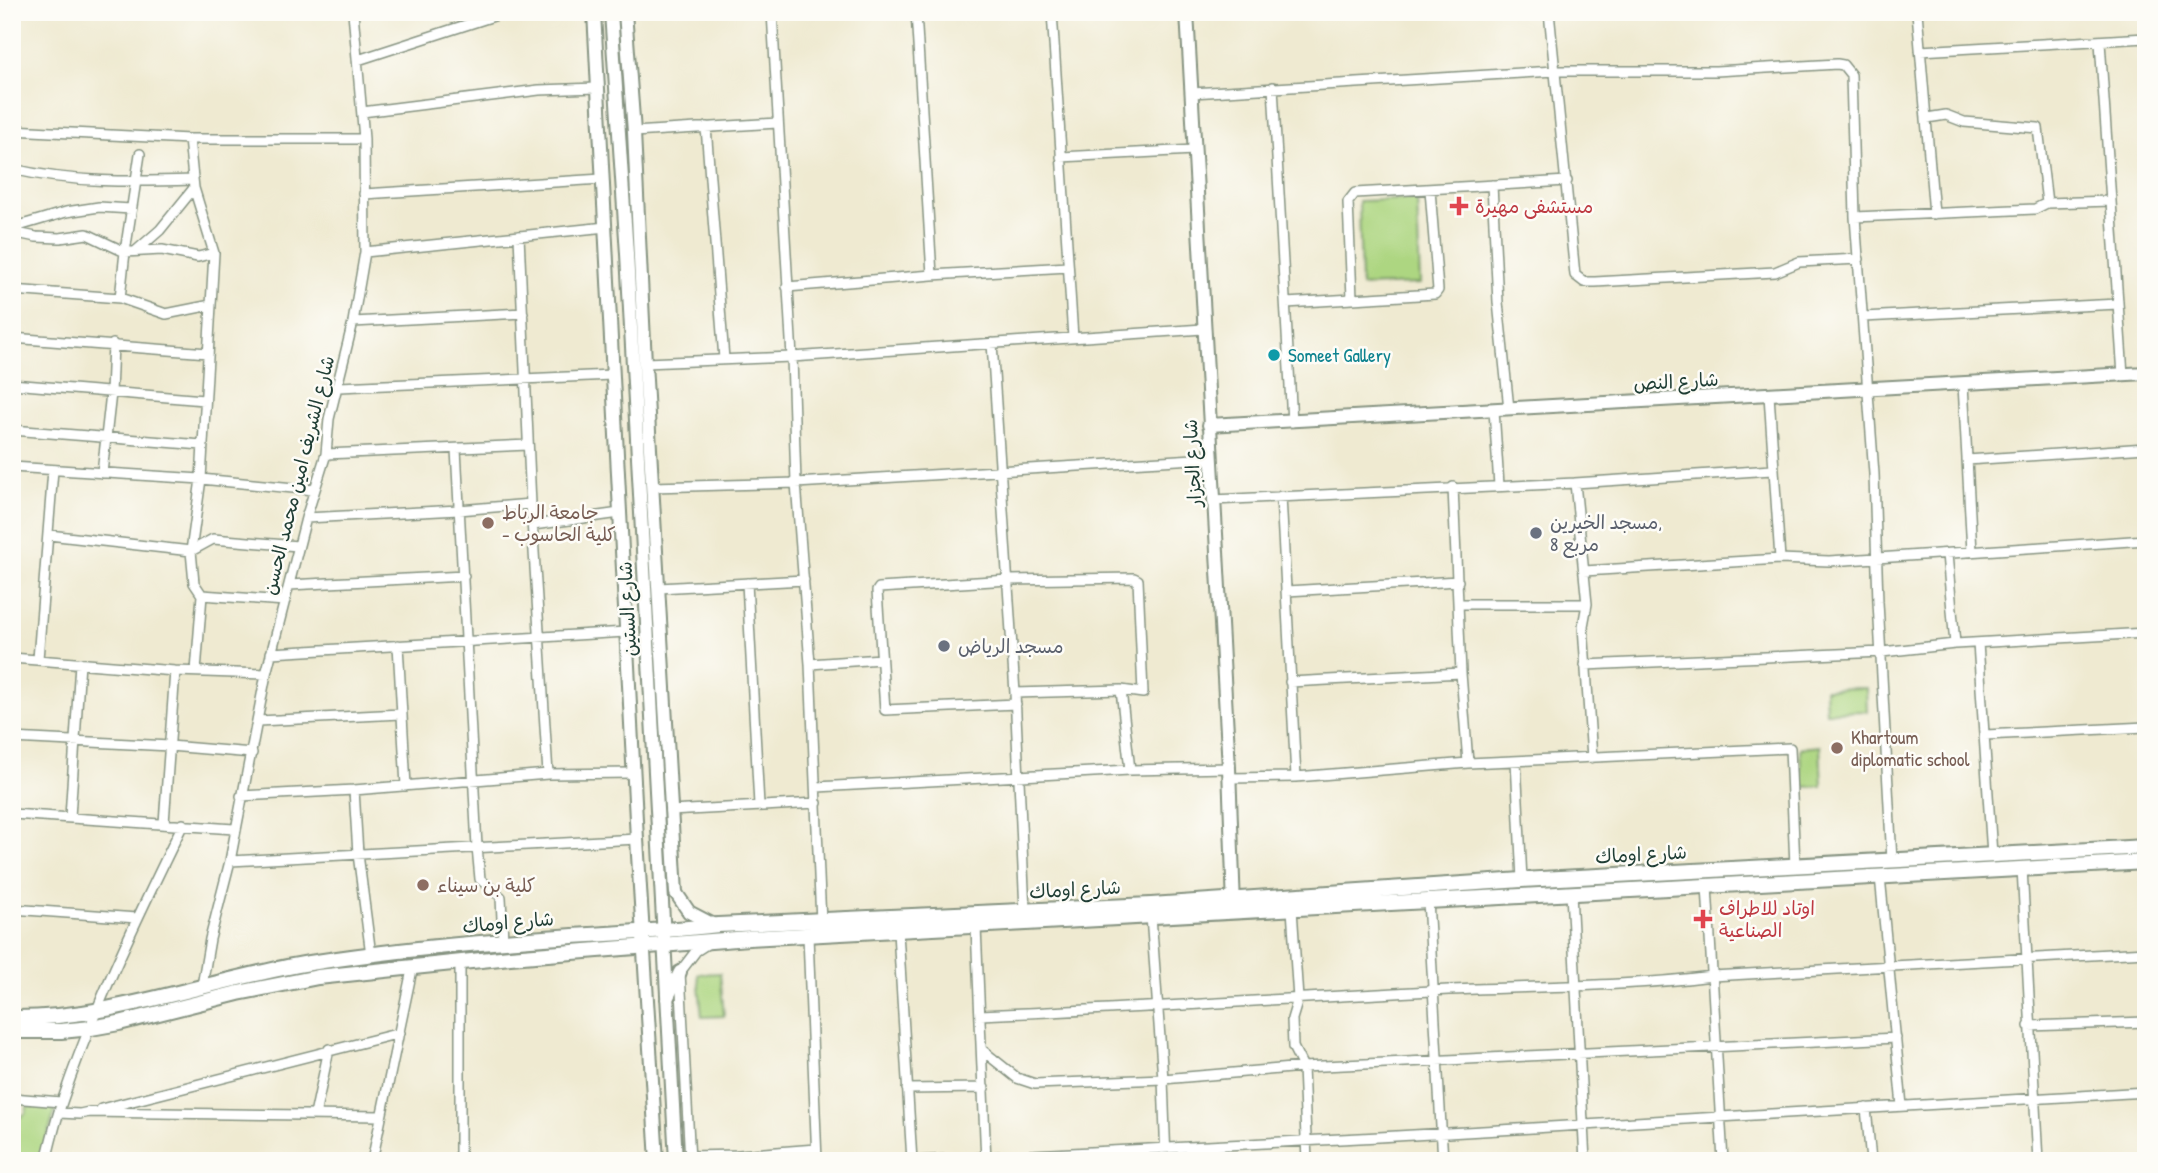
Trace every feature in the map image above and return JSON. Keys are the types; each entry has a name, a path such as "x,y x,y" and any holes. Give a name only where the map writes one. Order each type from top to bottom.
{"main road":[{"name":"شارع اوماك","path":"12,1018 51,1017 97,1011 149,1001 272,969 503,941 643,932 663,939 711,941 898,932 1151,916 1234,905 1522,880 2146,846"},
{"name":"شارع اوماك","path":"12,1031 91,1028 297,981 413,965 644,947 663,939 718,925 1234,905 1292,909 2146,862"},
{"path":"611,933 613,950"}],"street":[{"name":"شارع الشريف امين محمد الحسن","path":"202,986 210,939 230,861 234,829 252,753 266,674 298,546 326,454 329,419 339,387 365,252 364,139 353,12"},
{"path":"358,60 506,12"},
{"name":"شارع الستين","path":"594,12 637,839 657,1161"},
{"name":"شارع الستين","path":"611,12 676,1161"},
{"path":"625,12 676,893"},
{"path":"772,12 792,357 796,483 817,787 821,922"},
{"path":"916,12 932,275"},
{"path":"1052,12 1073,338"},
{"name":"شارع الجزار","path":"1187,12 1234,905"},
{"path":"1549,12 1575,275 1584,282 1775,272 1799,262 1859,260"},
{"path":"1917,12 1934,215"},
{"path":"1920,51 2146,38"},
{"path":"2100,42 2123,375"},
{"path":"1192,93 1555,71 1716,71 1843,65 1851,75 1855,217 1868,389 1892,861"},
{"path":"1273,87 1292,422"},
{"path":"362,112 539,90 597,88"},
{"path":"1927,118 1946,115 1964,122 2039,128 2047,203"},
{"path":"634,132 777,123"},
{"path":"706,127 724,359"},
{"path":"12,131 189,139 364,139"},
{"path":"189,139 194,184 214,253 201,479 191,551 194,583 202,595 196,671"},
{"path":"1061,157 1194,150"},
{"path":"120,298 140,154"},
{"path":"12,169 47,177 194,184"},
{"path":"364,194 602,179"},
{"path":"1352,298 1348,202 1355,193 1566,181"},
{"path":"136,251 160,230 194,184"},
{"path":"1492,186 1498,302 1509,409"},
{"path":"1286,303 1435,294 1438,290 1430,190"},
{"path":"1855,217 2035,209 2047,203 2111,201"},
{"path":"12,230 66,212 99,207 131,209"},
{"path":"365,252 606,227"},
{"path":"625,229 638,227"},
{"path":"12,230 36,237 60,238 87,234 125,252 162,250 198,257 214,253"},
{"path":"519,236 531,504 548,774"},
{"path":"787,287 1068,267"},
{"path":"12,290 120,298 166,314 211,305"},
{"path":"1863,317 2119,304"},
{"path":"353,322 523,313"},
{"path":"645,363 792,357 1203,329"},
{"path":"12,338 208,353"},
{"path":"102,473 111,393 113,344"},
{"path":"992,344 1009,580 1025,911"},
{"name":"شارع النص","path":"1209,425 2146,373"},
{"path":"339,387 612,375"},
{"path":"12,384 204,400"},
{"path":"1963,384 1972,552"},
{"path":"1769,395 1780,559"},
{"path":"1494,410 1499,485"},
{"path":"12,430 202,445"},
{"path":"326,454 528,445"},
{"path":"1967,460 2146,448"},
{"path":"456,449 477,846 481,879 501,897 503,941"},
{"path":"617,457 638,456"},
{"path":"652,487 796,483 1211,458"},
{"path":"12,467 201,479 314,490"},
{"path":"38,659 53,470"},
{"path":"1213,499 1575,483 1772,470"},
{"path":"619,480 639,478"},
{"path":"1575,483 1587,604 1583,626 1592,758"},
{"path":"1453,487 1461,673 1468,763"},
{"path":"1281,496 1296,777"},
{"path":"306,518 531,504"},
{"path":"533,524 620,513"},
{"path":"49,535 191,551 213,538 298,546"},
{"path":"1584,571 1780,559 1829,561 2146,540"},
{"path":"1947,554 1955,645"},
{"path":"289,585 464,576"},
{"path":"659,588 804,580"},
{"path":"1015,693 1121,690 1143,693 1138,580 1009,580 879,588 877,592 885,710 1016,704"},
{"path":"1287,591 1458,581"},
{"path":"747,583 759,805"},
{"path":"202,595 285,601"},
{"path":"1458,604 1587,604"},
{"path":"646,607 660,606"},
{"path":"271,653 626,632"},
{"path":"1586,665 1882,652 2146,633"},
{"path":"1978,643 1992,855"},
{"path":"398,645 406,786"},
{"path":"12,658 176,671 266,674"},
{"path":"810,664 881,659"},
{"path":"70,817 80,663"},
{"path":"164,823 176,671"},
{"path":"1290,682 1461,673"},
{"path":"1121,690 1130,770"},
{"path":"258,721 401,714"},
{"path":"1985,735 2146,727"},
{"path":"12,738 252,753"},
{"path":"817,787 1130,770 1296,777 1468,763 1790,748 1796,866"},
{"path":"1516,761 1522,880"},
{"path":"242,796 548,774 634,774"},
{"path":"354,790 358,853 371,955"},
{"path":"670,811 817,803"},
{"path":"12,814 234,829"},
{"path":"46,1161 61,1102 97,1011 137,918 183,824"},
{"path":"230,861 637,839"},
{"path":"660,866 689,912 699,919 718,925"},
{"path":"2022,868 2038,1161"},
{"path":"1880,876 1902,1106"},
{"path":"1707,886 1723,1161"},
{"path":"1571,893 1585,1161"},
{"path":"1428,900 1443,1161"},
{"path":"12,909 137,918"},
{"path":"1292,909 1298,999 1292,1019 1293,1047 1303,1067 1307,1161"},
{"path":"1151,916 1166,1161"},
{"path":"976,927 986,1160"},
{"path":"898,932 912,1161"},
{"path":"807,936 817,1161"},
{"path":"666,1000 680,972 696,951 711,941"},
{"path":"980,1015 1158,1008 1433,991 1652,984 1712,976 2146,952"},
{"path":"460,961 460,1161"},
{"path":"372,1161 413,965"},
{"path":"680,972 690,1158 816,1149"},
{"path":"2029,1026 2146,1022"},
{"path":"59,1113 89,1112 328,1049 400,1033"},
{"path":"982,1050 1017,1078 1035,1084 1163,1079 1303,1067 1579,1052 1896,1038"},
{"path":"315,1115 328,1049"},
{"path":"652,1075 671,1072"},
{"path":"907,1089 984,1088"},
{"path":"918,1161 986,1160 1166,1147 2146,1091"},
{"path":"12,1098 61,1102"},
{"path":"1867,1108 1871,1161"},
{"path":"89,1112 381,1116"}],"green space":[{"path":"1417,199 1420,284 1361,286 1359,201"},
{"path":"1866,688 1867,711 1826,712 1825,689"},
{"path":"1820,746 1822,786 1802,787 1800,748"},
{"path":"720,973 724,1016 702,1017 698,974"},
{"path":"28,1103 57,1105 40,1161 12,1161 12,1123 26,1113"}],"place":[{"name":"مستشفى مهيرة","path":"1459,206"},
{"name":"Someet Gallery","path":"1274,355"},
{"name":"جامعة الرباط - كلية الحاسوب","path":"488,523"},
{"name":"مسجد الخيرين, مربع 8","path":"1536,533"},
{"name":"مسجد الرياض","path":"944,646"},
{"name":"Khartoum diplomatic school","path":"1837,748"},
{"name":"كلية بن سيناء","path":"423,885"},
{"name":"اوتاد للاطراف الصناعية","path":"1703,919"}]}
